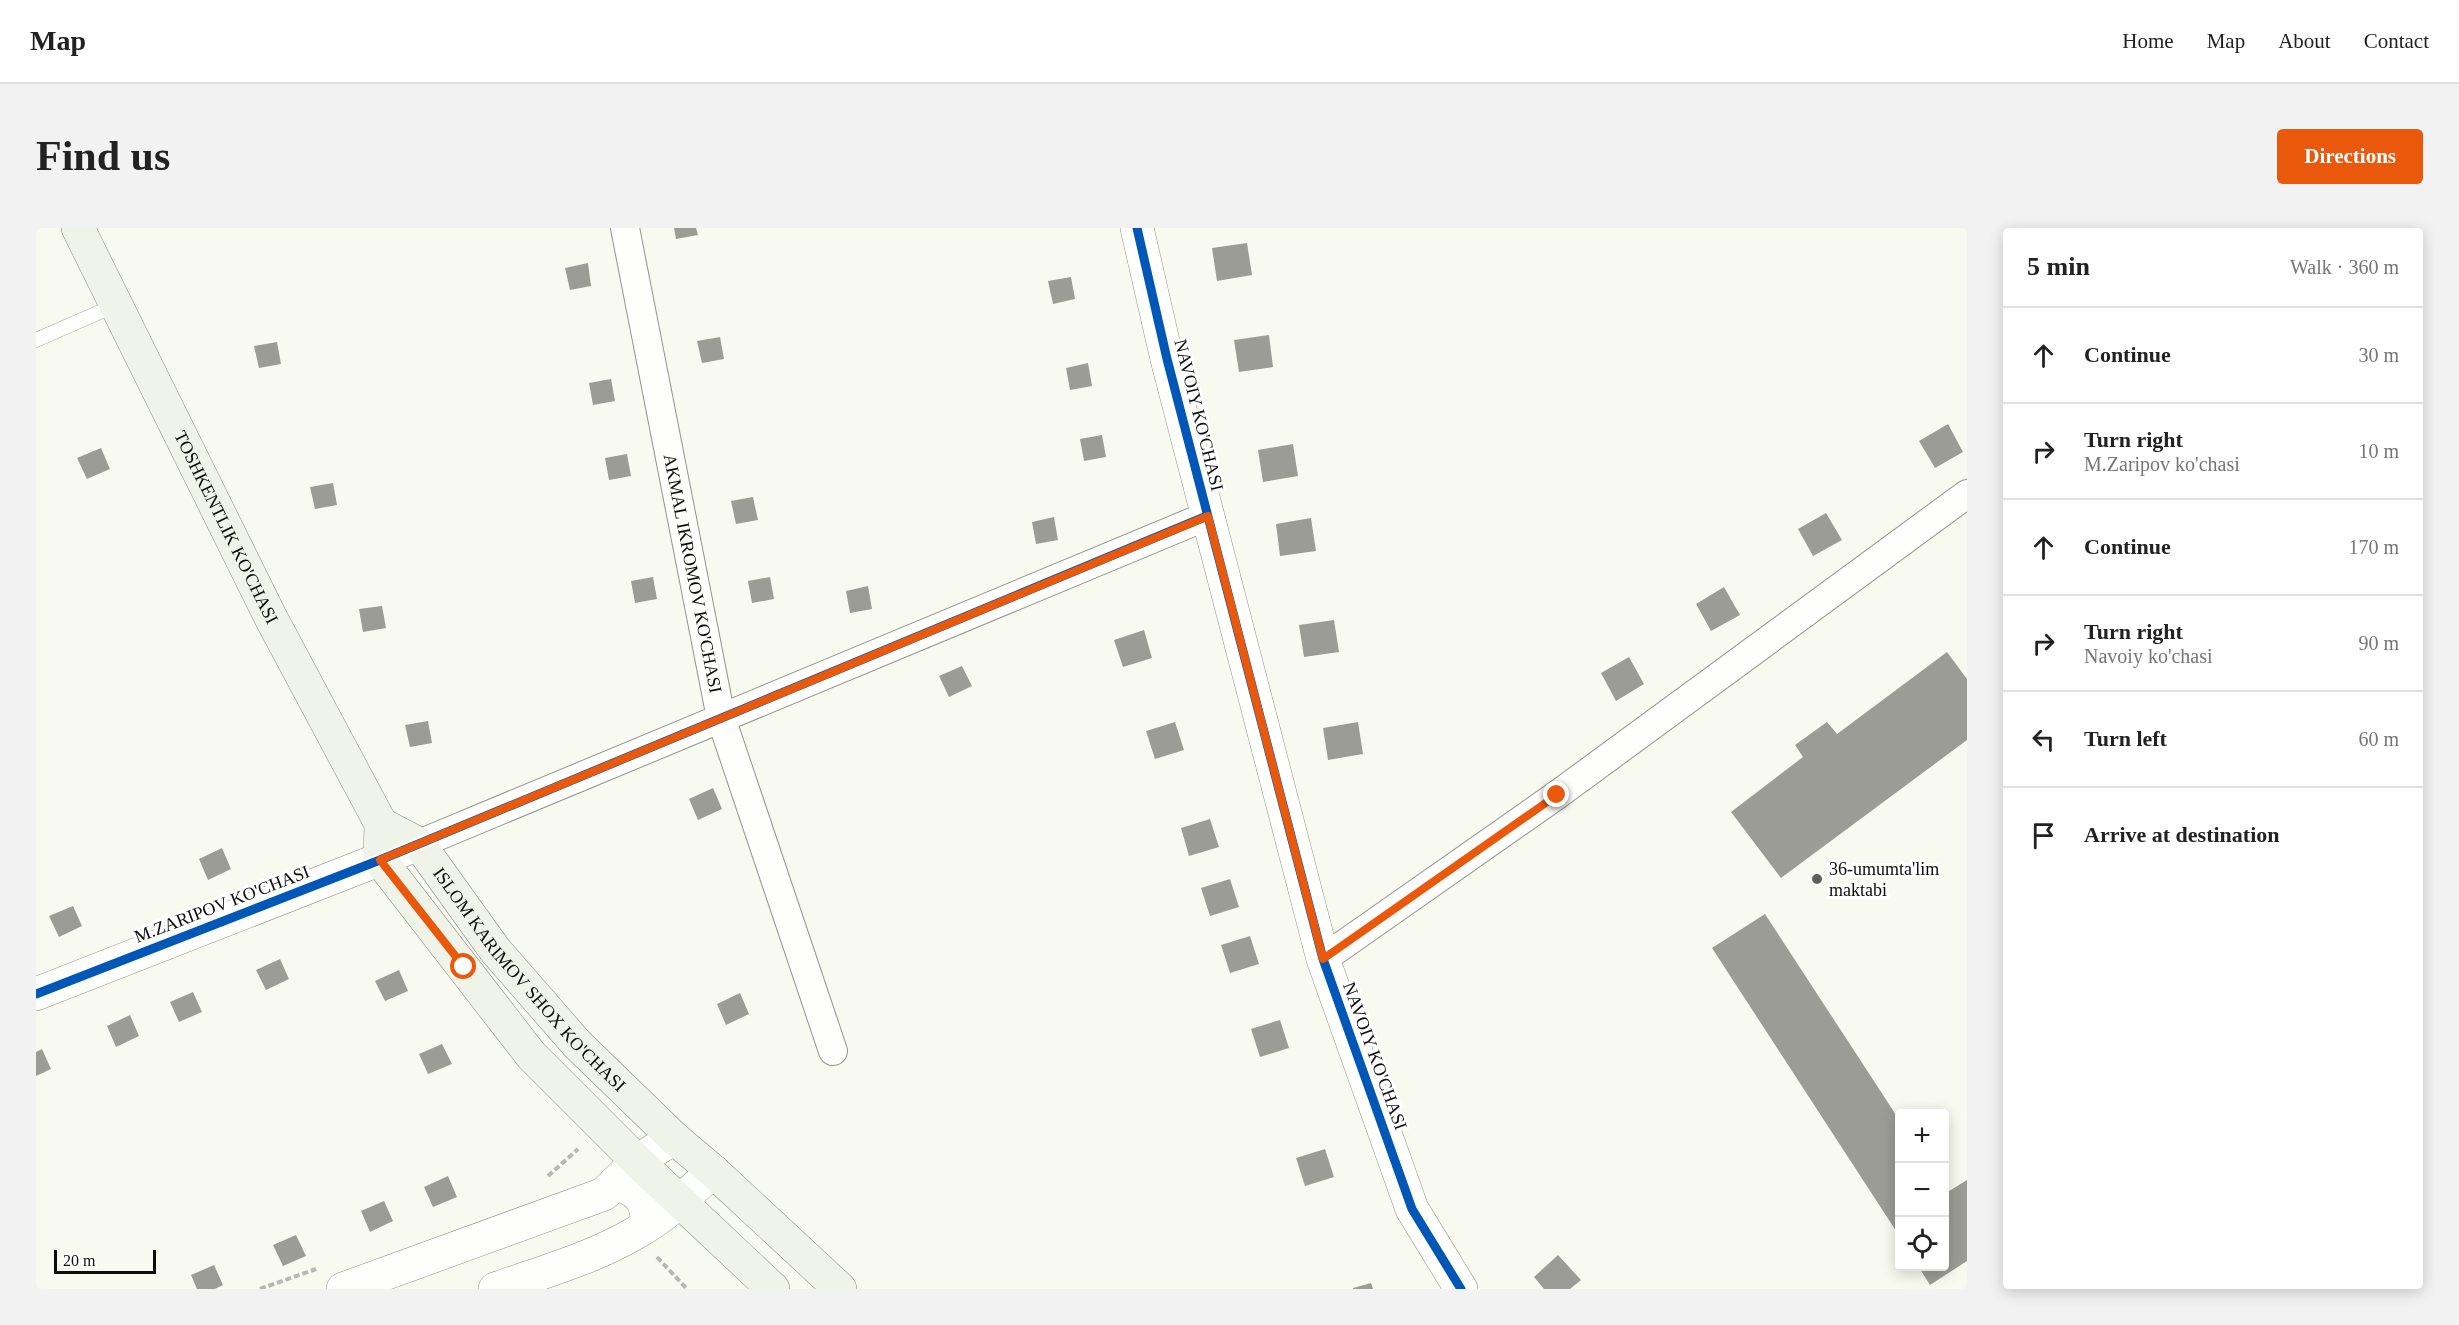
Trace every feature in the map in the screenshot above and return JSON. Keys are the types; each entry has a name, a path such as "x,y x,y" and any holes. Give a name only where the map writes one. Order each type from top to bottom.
{"main road":[{"name":"TOSHKENTLIK KO'CHASI","path":"78,228 271,618 381,824"},
{"name":"ISLOM KARIMOV SHOX KO'CHASI","path":"381,824 419,844 495,950 577,1044 674,1138 713,1171 840,1289"},
{"path":"381,824 380,860 531,1055 626,1172 681,1202 773,1289"}],"street":[{"name":"AKMAL IKROMOV KO'CHASI","path":"625,228 721,718 833,1051"},
{"name":"NAVOIY KO'CHASI","path":"1137,228 1167,359 1323,959 1412,1209 1461,1289"},
{"path":"1323,959 1557,795 1967,494"},
{"path":"419,844 1208,516"},
{"name":"M.ZARIPOV KO'CHASI","path":"36,994 419,844"},
{"path":"343,1289 604,1194 626,1172 674,1138"},
{"path":"495,1289 578,1259 637,1233 681,1202 713,1171"},
{"path":"626,1172 635,1190 647,1206 648,1225"}],"lane":[{"path":"36,340 116,305"}],"building":[{"path":"674,228 696,228 698,235 676,239"},
{"path":"1247,243 1252,275 1217,281 1212,248"},
{"path":"588,263 591,286 570,290 565,268"},
{"path":"1071,277 1075,299 1053,304 1048,281"},
{"path":"1269,335 1273,367 1239,372 1234,340"},
{"path":"720,337 724,359 702,363 697,341"},
{"path":"277,342 281,364 259,368 254,346"},
{"path":"1088,363 1092,386 1070,390 1066,368"},
{"path":"611,379 615,401 593,405 589,383"},
{"path":"1948,424 1963,452 1935,468 1919,441"},
{"path":"1102,435 1106,457 1084,461 1080,439"},
{"path":"1293,444 1298,476 1263,482 1258,450"},
{"path":"101,448 110,469 87,479 77,458"},
{"path":"627,454 631,476 609,480 605,458"},
{"path":"333,483 337,505 315,509 310,487"},
{"path":"753,497 758,520 736,524 731,501"},
{"path":"1826,513 1842,540 1813,556 1798,529"},
{"path":"1054,517 1058,540 1036,544 1032,522"},
{"path":"1311,518 1316,551 1280,556 1276,524"},
{"path":"653,577 657,599 635,603 631,581"},
{"path":"770,577 774,599 752,603 748,581"},
{"path":"868,586 872,609 850,613 846,591"},
{"path":"1724,587 1740,615 1711,631 1696,604"},
{"path":"382,606 386,628 363,632 359,609"},
{"path":"1334,620 1339,652 1304,657 1299,625"},
{"path":"1144,630 1152,658 1123,667 1114,640"},
{"path":"1947,652 1967,679 1967,740 1781,878 1731,812 1803,757 1795,745 1827,722 1837,734"},
{"path":"1629,657 1644,684 1616,701 1601,673"},
{"path":"962,666 972,686 949,697 939,676"},
{"path":"428,721 432,743 410,747 405,725"},
{"path":"1175,722 1184,750 1155,759 1146,731"},
{"path":"1358,722 1363,754 1328,760 1323,728"},
{"path":"713,788 722,809 698,820 689,799"},
{"path":"1210,819 1219,847 1189,856 1181,828"},
{"path":"222,848 231,869 208,880 199,859"},
{"path":"1230,879 1239,907 1210,916 1201,888"},
{"path":"73,906 82,926 59,937 49,916"},
{"path":"1765,914 1895,1113 1895,1229 1712,948"},
{"path":"1250,936 1259,964 1230,973 1221,945"},
{"path":"280,959 289,979 266,990 256,970"},
{"path":"399,970 408,991 385,1001 375,981"},
{"path":"193,992 202,1012 179,1022 170,1002"},
{"path":"740,993 749,1014 726,1025 717,1004"},
{"path":"130,1015 139,1036 116,1047 107,1026"},
{"path":"1280,1020 1289,1048 1260,1057 1251,1029"},
{"path":"442,1044 452,1064 428,1074 419,1054"},
{"path":"42,1049 51,1069 36,1076 36,1052"},
{"path":"1325,1149 1334,1177 1305,1186 1296,1158"},
{"path":"448,1176 457,1197 433,1207 424,1187"},
{"path":"1967,1180 1967,1261 1930,1285 1921,1271 1949,1271 1949,1191"},
{"path":"384,1201 393,1221 370,1232 361,1211"},
{"path":"296,1235 306,1256 283,1266 273,1245"},
{"path":"1558,1255 1581,1280 1570,1289 1544,1289 1534,1277"},
{"path":"214,1265 223,1285 215,1289 197,1289 191,1275"},
{"path":"1371,1283 1373,1289 1353,1289 1353,1288"}],"cycle path":[{"path":"1137,228 1167,359 1323,959 1412,1209 1461,1289"},
{"path":"36,994 380,860 1207,516"}],"place":[{"name":"36-umumta'lim maktabi","path":"1817,879"}],"route":[{"path":"464,967 380,860 1208,516 1323,959 1557,795"}]}
